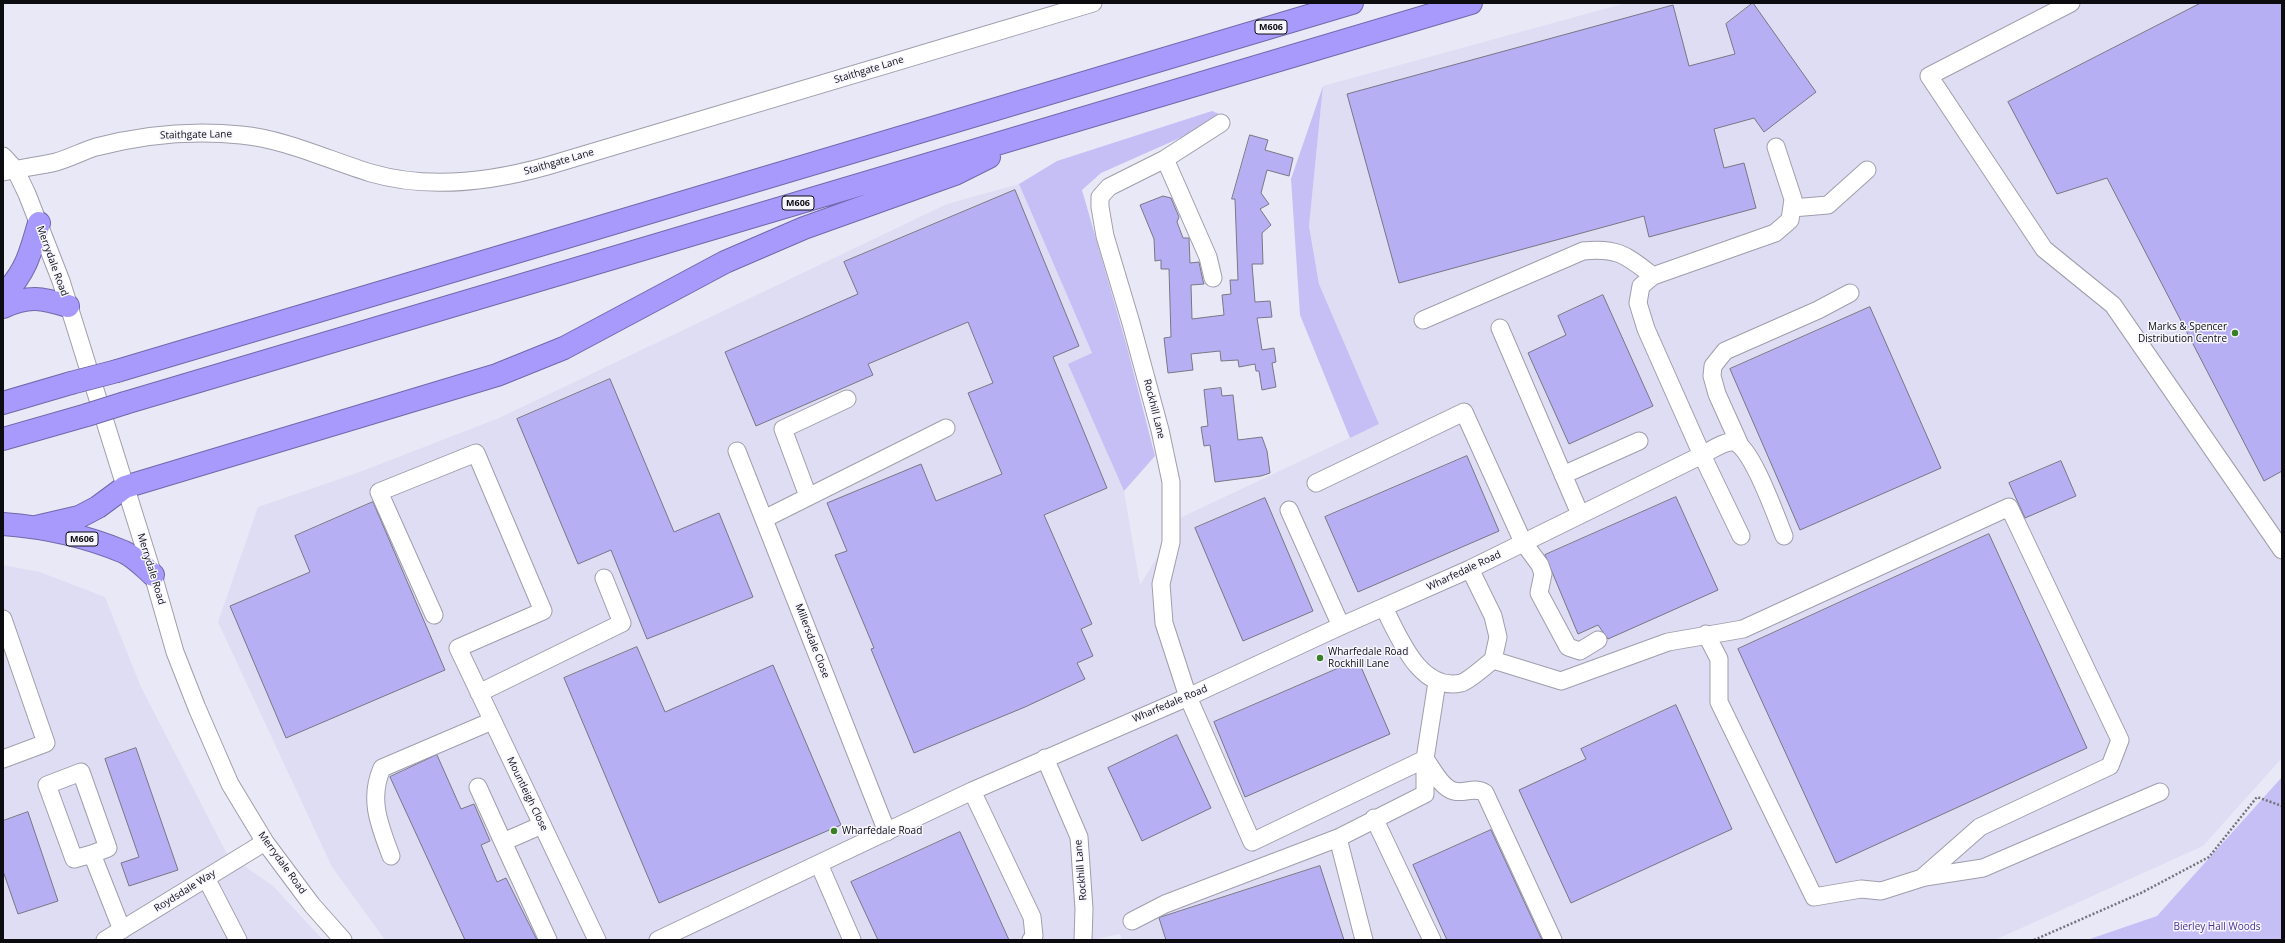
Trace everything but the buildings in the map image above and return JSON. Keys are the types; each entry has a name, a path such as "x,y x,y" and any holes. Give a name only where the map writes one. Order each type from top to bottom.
{"highway":[{"name":"M606","path":"3,403 117,371 1352,3"},
{"name":"M606","path":"3,439 1471,3"},
{"name":"M606","path":"36,527 78,517 98,507 125,487 497,375 564,348 725,262 804,228 955,174 1046,129"},
{"path":"3,296 18,279 26,266 39,223"},
{"path":"3,307 18,300 32,298 46,299 68,306"},
{"name":"M606","path":"3,524 36,527 124,553 153,575"}],"street":[{"name":"Staithgate Lane","path":"9,171 57,162 96,148 136,138 178,134 216,133 242,135 274,141 373,174 404,180 468,183 547,166 1093,3"},
{"path":"2071,3 1929,76 2044,249 2113,305 2281,546"},
{"name":"Rockhill Lane","path":"1221,123 1165,158 1109,187 1100,197 1100,207 1105,236 1131,323 1158,423 1171,482 1171,542 1161,584 1164,622 1188,697 1252,842 1425,759"},
{"path":"1741,536 1702,455 1646,330 1638,303 1641,286 1653,276 1775,233 1790,220 1793,199 1776,147"},
{"name":"Merrydale Road","path":"3,156 9,171 39,223 68,306 153,575 175,652 197,708 230,784 265,842 312,905 343,940"},
{"path":"1165,158 1208,257 1214,278"},
{"path":"1792,208 1828,205 1867,170"},
{"path":"1423,320 1583,251 1602,249 1626,255 1653,276"},
{"path":"1784,536 1749,456 1740,443 1717,394 1712,376 1713,366 1725,351 1818,310 1850,293"},
{"path":"1500,328 1580,514"},
{"path":"808,496 783,429 847,399"},
{"path":"1316,483 1464,412 1523,542 1540,565 1543,574 1539,593 1568,647 1580,651 1598,640"},
{"path":"764,519 946,428"},
{"path":"1564,475 1639,441"},
{"name":"Wharfedale Road","path":"658,940 972,791 1188,697 1341,626 1470,569 1679,465 1731,441 1740,443"},
{"name":"Millersdale Close","path":"737,451 887,832"},
{"name":"Mountleigh Close","path":"434,615 379,492 476,453 543,611 458,648 598,940"},
{"path":"1493,660 1561,682 1668,642 1743,629 2009,507 2120,740 2110,766 1980,827 1922,878"},
{"path":"1289,510 1341,626"},
{"path":"1384,608 1405,649 1424,672 1437,682 1461,682 1493,660 1498,637 1493,616 1470,569"},
{"path":"480,693 622,623 604,578"},
{"path":"3,619 46,743 3,759"},
{"path":"1714,633 1719,659 1719,702 1814,898 1861,889 1881,891 1922,878 1983,868 2160,792"},
{"path":"1132,921 1165,904 1338,838 1374,818 1425,794 1425,759 1437,682"},
{"path":"391,856 376,814 375,794 382,768 492,721"},
{"name":"Rockhill Lane","path":"1046,758 1079,837 1084,909 1083,940"},
{"path":"1425,759 1444,786 1455,792 1479,789 1485,793 1553,940"},
{"path":"81,772 108,848 92,854 74,859 47,785 81,772"},
{"path":"478,787 548,940"},
{"path":"972,791 1032,918 1034,936 1031,940"},
{"path":"1374,818 1432,940"},
{"path":"503,842 542,825"},
{"path":"1338,838 1364,940"},
{"name":"Roydsdale Way","path":"104,940 265,842"},
{"path":"92,854 122,930"},
{"path":"819,864 852,940"},
{"path":"206,878 238,940"}],"path":[{"path":"2034,940 2141,893 2209,856 2258,797 2282,806"}],"shaded area":[{"path":"1626,3 2282,3 2282,758 2203,846 1995,940 1122,940 1120,934 1092,940 385,940 332,867 218,622 258,507 357,473 499,418 947,204 1019,184 1092,353 1069,365 1124,491 1140,585 1182,517 1379,424 1319,284 1309,225 1323,86"},
{"path":"3,565 40,572 105,597 141,687 227,854 273,886 323,940 3,940"}],"green space":[{"path":"1323,86 1309,226 1319,284 1379,424 1350,438 1300,315 1291,179"},
{"path":"1212,111 1227,117 1101,173 1082,190 1127,347 1155,456 1124,491 1068,364 1092,353 1019,184 1057,161"},
{"name":"Bierley Hall Woods","path":"2282,777 2282,940 2087,940 2157,916"}],"place":[{"name":"Marks & Spencer Distribution Centre","path":"2235,333"},
{"name":"Wharfedale Road Rockhill Lane","path":"1320,658"},
{"name":"Wharfedale Road","path":"834,831"}]}
